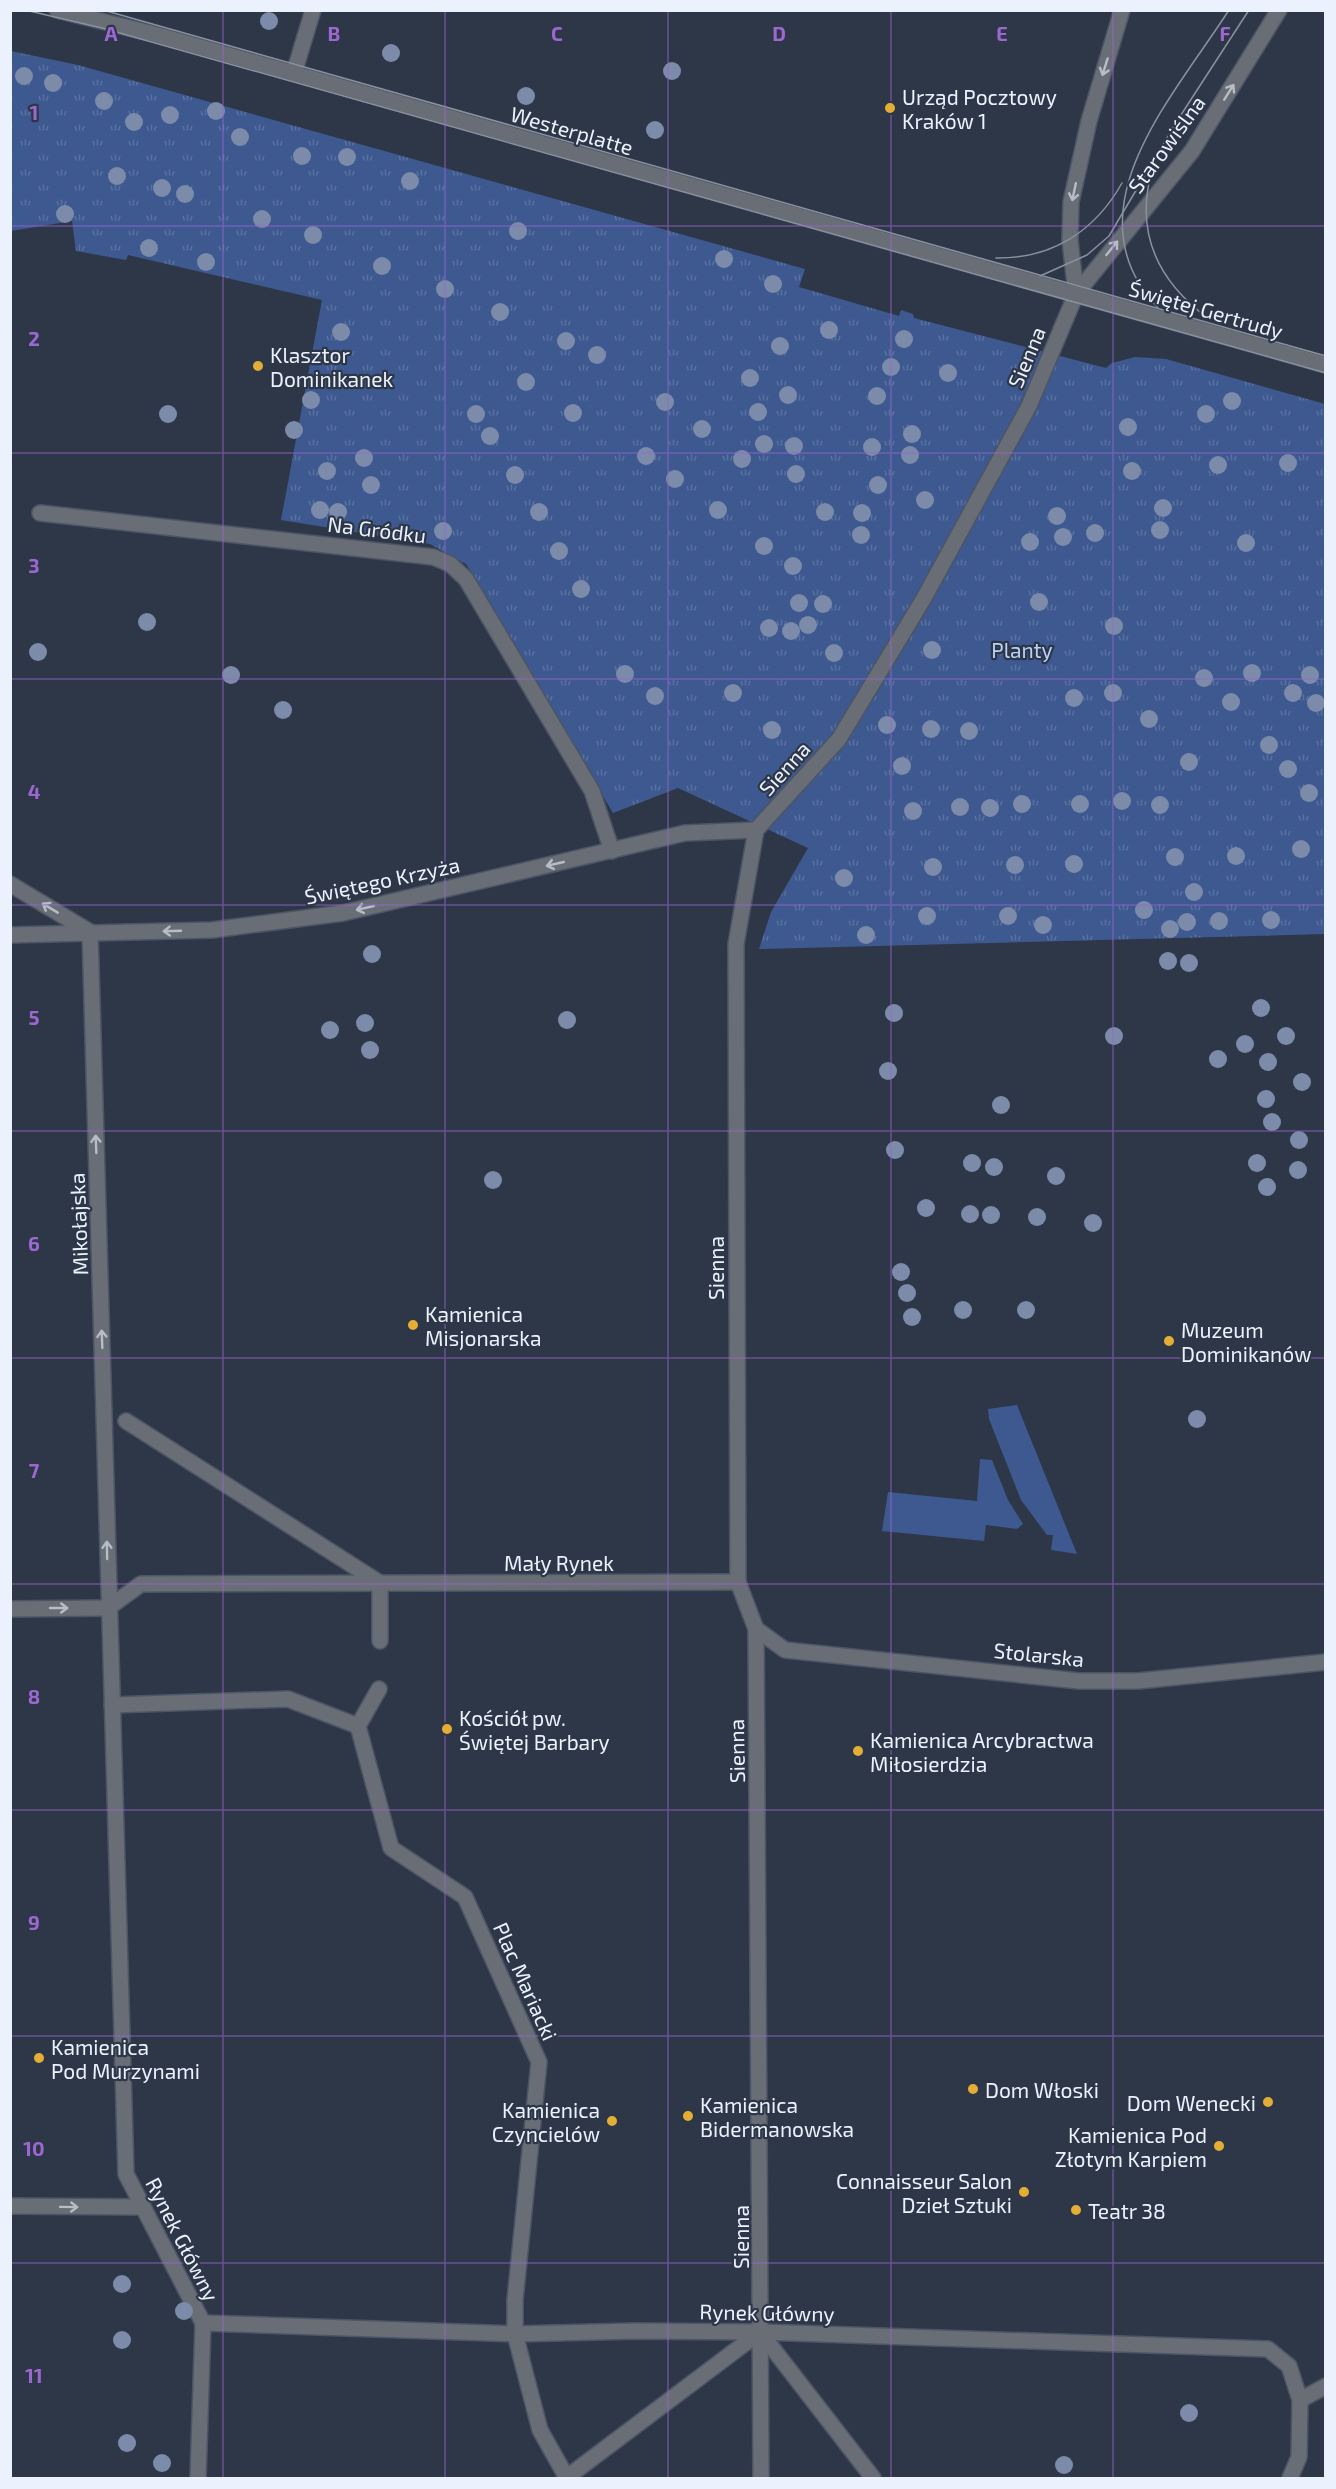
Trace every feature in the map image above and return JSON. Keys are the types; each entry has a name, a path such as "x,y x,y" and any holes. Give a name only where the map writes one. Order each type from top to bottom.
{"street":[{"name":"Westerplatte","path":"57,10 158,35 1076,294"},
{"path":"294,74 313,10"},
{"path":"1076,294 1070,240 1071,202 1089,121 1122,10"},
{"name":"Starowiślna","path":"1076,294 1192,151 1279,10"},
{"name":"Świętej Gertrudy","path":"1076,294 1326,365"},
{"name":"Sienna","path":"761,2478 756,1629 738,1582 736,944 756,830 839,739 924,598 1029,406 1076,294"},
{"name":"Na Gródku","path":"40,513 328,543 433,557 450,564 466,579 592,791 612,851"},
{"name":"Świętego Krzyża","path":"10,934 212,930 343,913 685,834 756,830"},
{"path":"10,884 90,932"},
{"name":"Mikołajska","path":"90,932 108,1608"},
{"path":"126,1421 380,1583 380,1641"},
{"name":"Mały Rynek","path":"108,1608 141,1584 738,1582"},
{"path":"10,1609 108,1608 112,1705 288,1699 358,1726 380,1689"},
{"name":"Stolarska","path":"756,1629 785,1650 1079,1681 1138,1681 1326,1662"},
{"name":"Rynek Główny","path":"112,1705 126,2174 203,2323 198,2478"},
{"name":"Plac Mariacki","path":"358,1726 391,1848 465,1897 539,2062 515,2300 515,2334 540,2430 567,2478"},
{"path":"10,2206 143,2207"},
{"name":"Rynek Główny","path":"203,2323 515,2334 635,2331 760,2332 1268,2349 1289,2366 1300,2400 1299,2457 1290,2478"},
{"path":"567,2478 760,2332 873,2478"},
{"path":"1300,2400 1326,2386"}],"green space":[{"name":"Planty","path":"11,51 78,65 805,269 799,287 899,316 901,310 913,314 914,318 1106,368 1112,363 1135,357 1166,359 1325,404 1325,934 759,949 771,912 808,848 678,788 613,813 466,564 430,544 281,520 322,300 128,255 126,260 76,251 72,221 11,231"},
{"path":"1017,1405 1077,1554 1051,1550 1053,1535 1047,1535 1021,1500 989,1419 988,1409"},
{"path":"980,1459 992,1460 1008,1500 1023,1524 1017,1529 986,1525 984,1541 882,1531 888,1492 977,1501"}],"tram line":[{"path":"25,10 102,28 1326,373"},
{"path":"103,10 1326,356"},
{"path":"1158,308 1132,271 1123,233 1126,194 1138,155 1158,117 1229,10"},
{"path":"1040,276 1087,255 1109,236 1177,121 1249,10"},
{"path":"1151,174 1146,218 1149,238 1156,256 1165,274 1177,290 1209,319"},
{"path":"996,258 1036,253 1070,239 1099,215 1122,183"}],"place":[{"name":"Urząd Pocztowy Kraków 1","path":"890,108"},
{"name":"Klasztor Dominikanek","path":"258,366"},
{"name":"Kamienica Misjonarska","path":"413,1325"},
{"name":"Muzeum Dominikanów","path":"1169,1341"},
{"name":"Kościół pw. Świętej Barbary","path":"447,1729"},
{"name":"Kamienica Arcybractwa Miłosierdzia","path":"858,1751"},
{"name":"Kamienica Pod Murzynami","path":"39,2058"},
{"name":"Dom Włoski","path":"973,2089"},
{"name":"Dom Wenecki","path":"1268,2102"},
{"name":"Kamienica Bidermanowska","path":"688,2116"},
{"name":"Kamienica Czyncielów","path":"612,2121"},
{"name":"Kamienica Pod Złotym Karpiem","path":"1219,2146"},
{"name":"Connaisseur Salon Dzieł Sztuki","path":"1024,2192"},
{"name":"Teatr 38","path":"1076,2210"}]}
